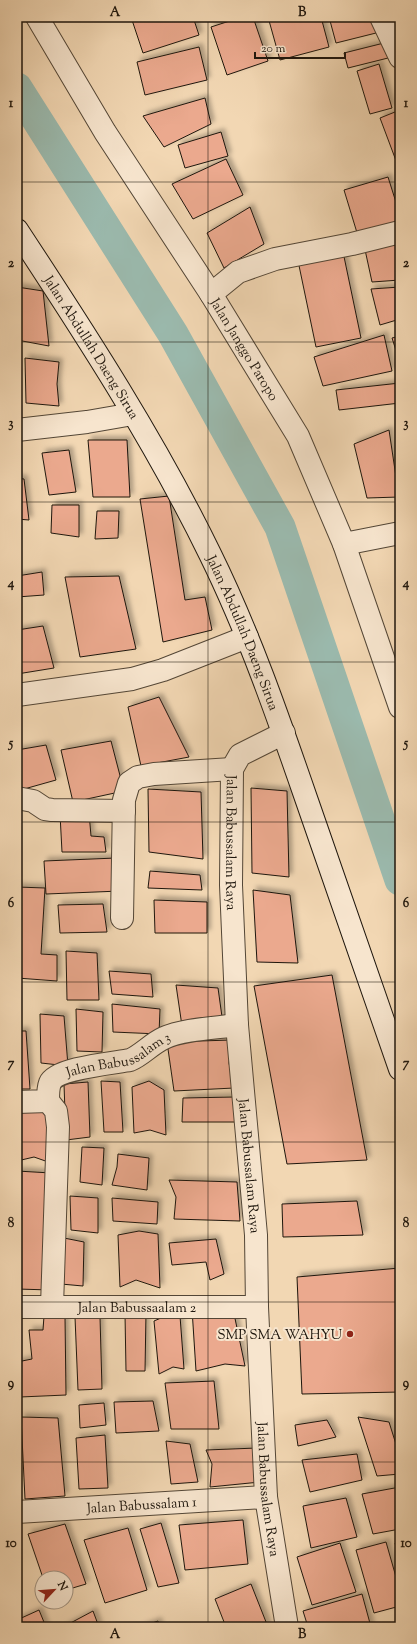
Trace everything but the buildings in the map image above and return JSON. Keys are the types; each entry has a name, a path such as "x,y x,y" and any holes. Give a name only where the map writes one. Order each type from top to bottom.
{"street":[{"name":"Jalan Janggo Paropo","path":"37,17 105,132 211,294 298,436 344,544 400,707"},
{"path":"380,17 400,57"},
{"name":"Jalan Abdullah Daeng Sirua","path":"17,230 109,372 170,479 210,554 247,637 284,733 400,1069"},
{"path":"211,294 238,272 275,259 352,244 400,232"},
{"path":"17,430 87,422 133,414"},
{"path":"344,544 400,533"},
{"path":"17,695 132,679 163,670 247,637"},
{"name":"Jalan Babussalam Raya","path":"284,733 240,755 232,769 231,885 237,1026 256,1235 257,1307 266,1497 287,1627"},
{"path":"122,918 124,811 129,783 138,777 232,769"},
{"path":"17,798 33,801 45,809 52,810 124,811"},
{"name":"Jalan Babussalam 3","path":"48,1101 50,1083 53,1078 61,1074 99,1064 130,1060 135,1058 156,1042 172,1034 237,1026"},
{"path":"17,1102 48,1101 56,1111 58,1126 52,1306"},
{"name":"Jalan Babussaalam 2","path":"17,1307 257,1307"},
{"name":"Jalan Babussalam 1","path":"17,1512 266,1497"}],"waterway":[{"path":"17,88 173,334 280,527 400,880"}],"place":[{"name":"SMP SMA WAHYU","path":"350,1334"}]}
